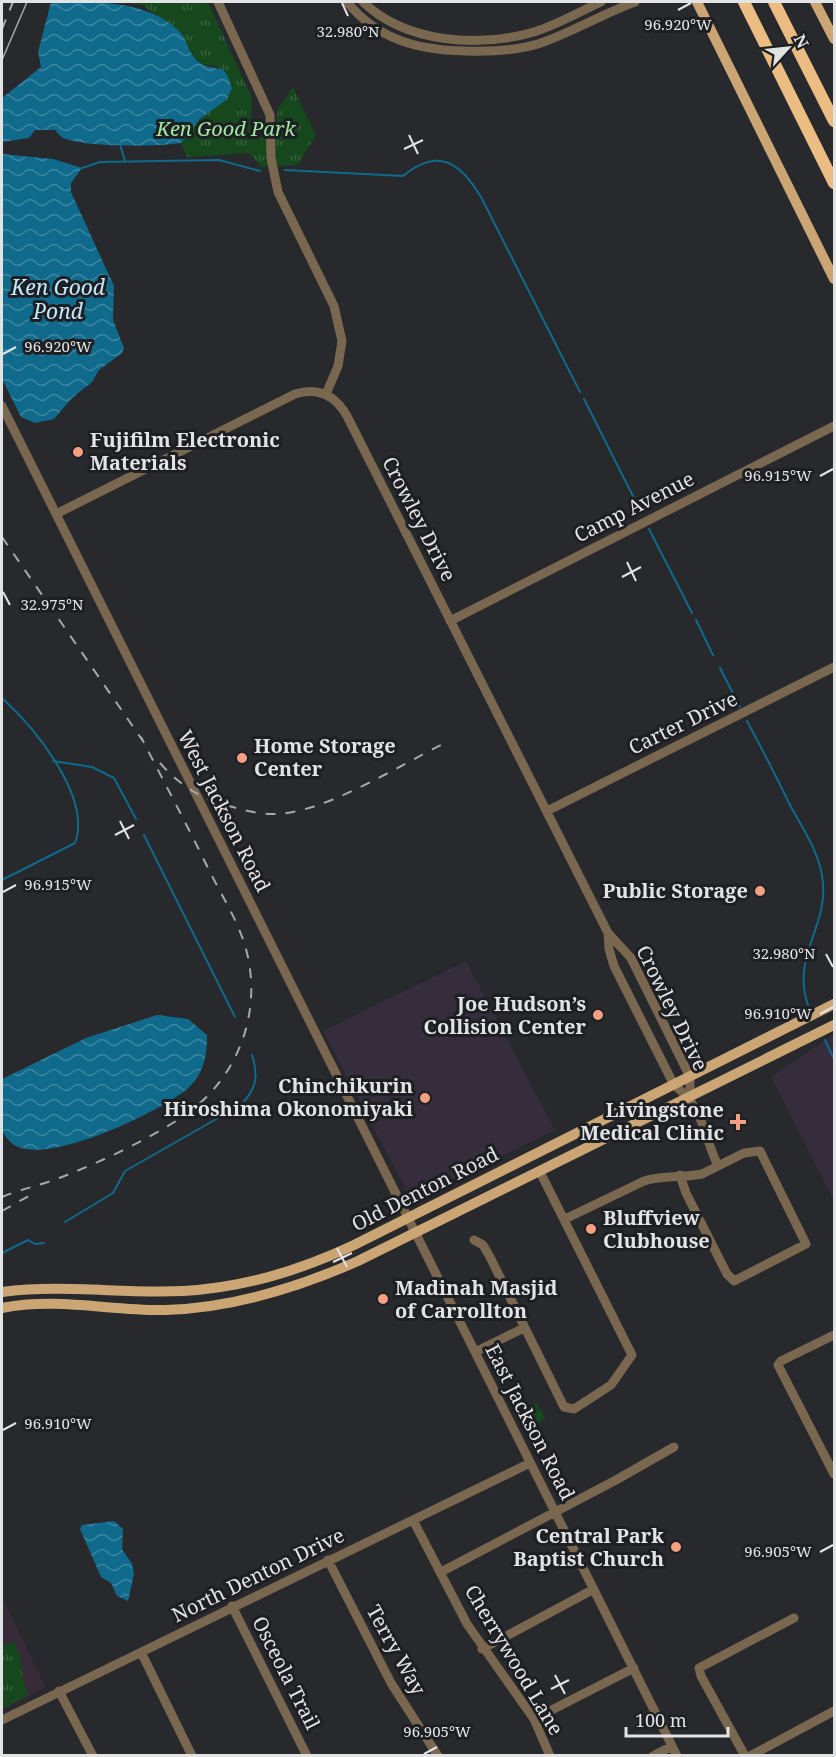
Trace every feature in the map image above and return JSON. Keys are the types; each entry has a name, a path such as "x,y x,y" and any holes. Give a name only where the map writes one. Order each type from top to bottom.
{"highway":[{"path":"744,2 834,183"},
{"path":"774,2 834,121"}],"main road":[{"path":"690,2 701,7 834,279"},
{"path":"815,2 834,39"},
{"name":"Old Denton Road","path":"2,1292 69,1287 184,1291 248,1282 303,1266 336,1253 834,1005"},
{"name":"Old Denton Road","path":"2,1308 68,1304 165,1310 214,1306 259,1297 322,1277 540,1172 834,1025"},
{"path":"68,1304 69,1287"}],"street":[{"path":"56,514 295,394 308,390 326,394 338,366 342,341 334,306 278,192 271,158 268,108 218,2"},
{"path":"347,2 364,20 382,33 408,45 433,50 477,51 501,51 539,43 635,2"},
{"path":"363,2 396,27 434,38 474,39 499,39 536,32 602,2"},
{"path":"364,20 373,11"},
{"path":"536,32 539,43"},
{"path":"474,39 477,51"},
{"path":"499,39 501,51"},
{"name":"Crowley Drive","path":"326,394 341,406 347,416 608,933 631,958 690,1077 690,1097"},
{"name":"West Jackson Road","path":"2,406 415,1233"},
{"name":"Camp Avenue","path":"450,621 834,426"},
{"name":"Carter Drive","path":"547,811 834,667"},
{"name":"Crowley Drive","path":"608,933 609,949 614,966 674,1085 690,1097"},
{"path":"690,1097 701,1119 718,1166"},
{"path":"565,1219 651,1179 680,1175 702,1174 744,1153 760,1151 806,1244 734,1281 711,1244 680,1175"},
{"path":"474,1240 483,1245 490,1257 564,1407 574,1409 611,1385 632,1355 540,1172"},
{"name":"East Jackson Road","path":"415,1233 677,1755"},
{"path":"475,1352 524,1328"},
{"path":"834,1335 778,1365 834,1474"},
{"path":"441,1572 674,1447"},
{"name":"North Denton Drive","path":"2,1720 232,1606 530,1463"},
{"name":"Cherrywood Lane","path":"413,1520 482,1648 534,1719 550,1755"},
{"name":"Terry Way","path":"328,1560 391,1683 438,1755"},
{"path":"482,1648 594,1589"},
{"name":"Osceola Trail","path":"232,1606 307,1755"},
{"path":"746,1755 701,1676 699,1668 794,1618"},
{"path":"141,1652 192,1755"},
{"path":"534,1719 633,1668"},
{"path":"59,1691 93,1755"},
{"path":"750,1755 834,1711"},
{"path":"653,1755 672,1746"}],"shaded area":[{"path":"466,961 555,1130 422,1196 410,1197 323,1031"},
{"path":"834,1034 834,1201 771,1077"},
{"path":"2,1597 46,1687 2,1710"}],"green space":[{"name":"Ken Good Park","path":"120,2 208,2 252,98 250,131 261,138 275,133 278,109 293,87 316,135 298,165 262,167 249,153 187,157 181,143 200,119 226,100 220,67 201,64 192,55 180,32 142,5"},
{"path":"537,1403 545,1419 528,1430 520,1412"},
{"path":"13,1641 20,1655 28,1695 2,1709 2,1666 5,1664 2,1664 2,1647"}],"water":[{"path":"51,2 120,5 153,14 167,21 180,32 196,60 206,66 223,70 232,89 226,100 200,119 181,143 140,146 90,144 61,137 55,130 35,130 29,138 2,142 2,98 41,67 38,52"},
{"name":"Ken Good Pond","path":"2,154 53,159 82,168 71,183 71,192 114,286 113,320 124,348 122,353 99,370 92,382 72,398 54,419 35,423 21,417 2,379"},
{"path":"157,1015 188,1019 207,1035 201,1071 187,1089 129,1122 76,1143 30,1150 14,1145 9,1140 2,1131 2,1079 86,1038"},
{"path":"114,1521 123,1529 122,1549 132,1564 134,1574 128,1601 117,1596 111,1583 101,1577 80,1529 82,1525"}],"waterway":[{"path":"119,141 125,161"},
{"path":"82,168 100,162 219,160 260,171"},
{"path":"285,170 403,176 427,162 447,162 456,167 481,197 580,392"},
{"path":"584,399 641,512"},
{"path":"649,529 692,613"},
{"path":"696,620 713,655"},
{"path":"720,668 740,707"},
{"path":"2,698 29,726 57,764 75,805 78,825 75,843 2,880"},
{"path":"747,721 811,844 822,873 823,900 804,974 804,990 809,1008"},
{"path":"53,761 92,767 114,778 136,819"},
{"path":"144,835 235,1017"},
{"path":"825,1040 834,1059"},
{"path":"65,1222 113,1193 125,1171 241,1105 250,1094 255,1082 252,1055"},
{"path":"2,1253 28,1240 35,1244 44,1243"}],"tram line":[{"path":"2,60 27,2"}],"railway":[{"path":"2,29 13,2"},
{"path":"2,537 145,744"},
{"path":"2,1197 91,1165 176,1121 197,1106 214,1088 229,1068 240,1047 251,999 251,974 243,938 141,737"},
{"path":"160,763 176,779 202,796 243,810 274,814 293,812 337,798 443,744"},
{"path":"2,1211 36,1192"}],"place":[{"name":"Fujifilm Electronic Materials","path":"78,452"},
{"name":"Home Storage Center","path":"242,758"},
{"name":"Public Storage","path":"760,891"},
{"name":"Joe Hudson’s Collision Center","path":"598,1015"},
{"name":"Chinchikurin Hiroshima Okonomiyaki","path":"425,1098"},
{"name":"Livingstone Medical Clinic","path":"738,1122"},
{"name":"Bluffview Clubhouse","path":"591,1229"},
{"name":"Madinah Masjid of Carrollton","path":"383,1299"},
{"name":"Central Park Baptist Church","path":"676,1547"}]}
